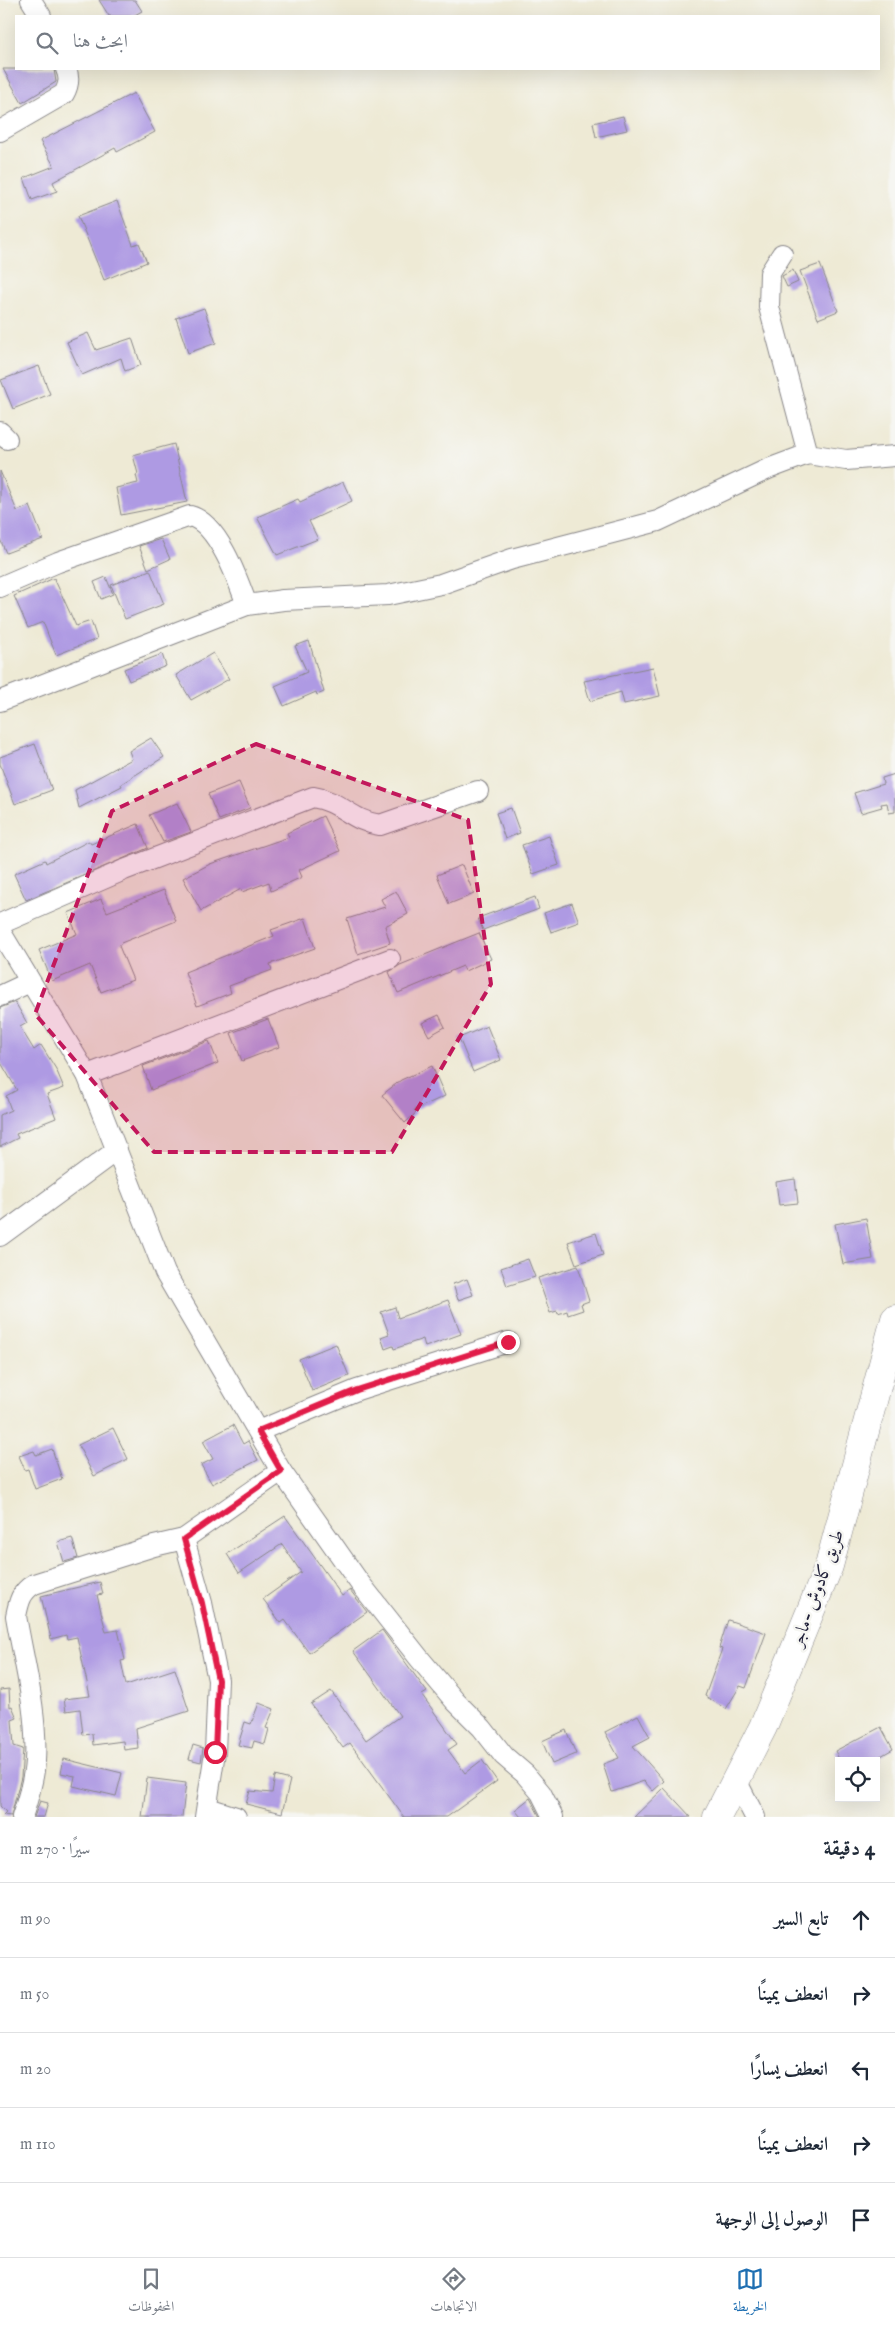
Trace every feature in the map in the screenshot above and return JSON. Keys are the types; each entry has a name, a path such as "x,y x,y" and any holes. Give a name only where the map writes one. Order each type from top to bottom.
{"highway":[{"name":"طريق كادوش -ماجر","path":"717,1817 763,1727 829,1566 891,1356 895,1319"}],"street":[{"path":"31,0 40,15"},
{"path":"0,131 64,94 69,86 69,75 66,70"},
{"path":"782,254 770,274 769,307 808,454"},
{"path":"0,701 248,605 283,600 388,595 441,584 512,559 658,521 768,469 808,454 846,460 895,456"},
{"path":"0,587 58,562 190,516 199,518 205,524 230,559 248,605"},
{"path":"0,924 124,870 313,797 328,799 368,823 380,825 478,791"},
{"path":"0,931 87,1075 165,1273 281,1471 360,1582 419,1658 455,1701 482,1728 504,1756 525,1774 541,1793 553,1817"},
{"path":"87,1075 390,959"},
{"path":"0,996 30,982"},
{"path":"0,1236 117,1150"},
{"path":"258,1431 357,1390 508,1342"},
{"path":"22,1817 30,1793 35,1762 34,1718 16,1616 19,1601 25,1590 52,1578 184,1539 281,1471"},
{"path":"184,1539 202,1603 218,1680 215,1752 207,1812 236,1817"},
{"path":"736,1780 755,1817"}],"highlighted area":[{"path":"256,744 468,820 491,984 392,1152 154,1152 35,1014 112,811"}],"building":[{"path":"99,0 135,0 142,11 135,15 108,15"},
{"path":"3,69 54,70 56,82 22,103"},
{"path":"134,93 155,132 117,152 115,148 53,182 57,191 32,200 24,178 54,166 40,141"},
{"path":"623,116 627,130 596,137 593,123"},
{"path":"117,201 133,245 139,243 147,262 104,280 78,216"},
{"path":"820,264 838,311 818,319 800,271"},
{"path":"793,270 798,282 787,287 782,276"},
{"path":"204,308 216,343 188,353 176,318"},
{"path":"88,333 96,350 132,338 141,365 125,371 121,358 82,375 67,342"},
{"path":"39,366 50,394 13,409 1,380"},
{"path":"174,444 187,502 121,515 116,488 138,483 136,475 138,474 133,455"},
{"path":"0,471 17,511 30,506 43,539 6,553 0,539"},
{"path":"343,482 352,501 309,521 318,539 277,555 257,517 298,499 300,502"},
{"path":"161,539 170,559 148,569 139,546"},
{"path":"150,570 164,604 125,619 111,585"},
{"path":"106,577 113,594 101,599 94,582"},
{"path":"54,578 76,626 91,621 97,639 56,655 43,622 28,628 14,596"},
{"path":"309,641 324,692 317,695 316,692 284,706 275,686 307,672 295,646"},
{"path":"213,653 229,679 191,700 176,675"},
{"path":"162,654 166,666 129,681 124,669"},
{"path":"653,667 660,696 624,704 621,692 590,701 584,681"},
{"path":"151,738 164,757 121,784 122,786 79,808 75,790 132,759 129,751"},
{"path":"35,744 52,790 15,804 0,764 0,757"},
{"path":"895,774 895,812 889,813 887,803 881,804 882,807 861,813 854,793 883,784 882,778"},
{"path":"239,782 250,808 219,820 208,794"},
{"path":"177,803 191,832 163,842 149,815"},
{"path":"511,808 520,833 505,839 496,813"},
{"path":"323,816 340,851 299,870 302,877 271,891 269,882 242,892 241,889 201,911 183,878 210,864 289,837 287,833"},
{"path":"138,824 148,848 26,900 14,874 45,860 46,863 89,841 91,844"},
{"path":"549,836 559,865 533,874 522,845"},
{"path":"462,865 474,894 449,904 437,875"},
{"path":"164,890 176,921 121,943 119,946 133,980 101,992 90,965 52,981 39,950 77,934 68,913 101,899 107,912"},
{"path":"396,891 408,914 385,926 390,943 358,954 347,919 385,907 381,899"},
{"path":"535,897 539,909 483,930 478,918"},
{"path":"572,903 579,922 551,932 544,913"},
{"path":"305,918 315,948 270,964 272,970 229,986 231,993 197,1006 185,972 274,936 271,930"},
{"path":"479,933 491,959 465,971 463,966 398,993 389,972 400,965"},
{"path":"15,1002 27,1023 20,1027 34,1050 41,1045 56,1069 64,1088 47,1094 56,1118 16,1134 18,1138 0,1147 0,1115 11,1110 6,1096 17,1090 0,1061 0,1008"},
{"path":"439,1015 445,1027 429,1036 422,1023"},
{"path":"268,1019 279,1047 242,1061 231,1033"},
{"path":"487,1026 501,1060 473,1072 459,1038"},
{"path":"209,1041 218,1063 151,1090 143,1066"},
{"path":"432,1066 445,1096 414,1110 416,1113 405,1123 382,1095 401,1080"},
{"path":"795,1179 798,1203 779,1205 776,1182"},
{"path":"866,1218 873,1259 843,1264 835,1224"},
{"path":"596,1233 603,1255 576,1264 568,1242"},
{"path":"528,1259 535,1277 507,1286 501,1268"},
{"path":"578,1266 589,1301 581,1304 583,1310 568,1315 567,1311 558,1314 557,1311 550,1313 538,1278"},
{"path":"467,1279 473,1295 458,1300 453,1284"},
{"path":"448,1300 461,1334 425,1347 423,1339 394,1349 393,1346 385,1349 381,1337 389,1334 381,1312 395,1307 398,1318"},
{"path":"336,1344 349,1376 312,1391 299,1359"},
{"path":"233,1425 243,1444 248,1441 258,1460 212,1484 201,1465 213,1459 203,1441"},
{"path":"113,1428 128,1459 94,1476 78,1445"},
{"path":"52,1449 62,1479 35,1489 28,1469 25,1470 19,1456 34,1451 36,1455"},
{"path":"285,1516 342,1596 350,1590 367,1612 309,1653 285,1620 281,1623 263,1599 301,1572 282,1544 239,1573 227,1554"},
{"path":"72,1538 78,1558 64,1562 58,1542"},
{"path":"100,1582 103,1594 97,1595 106,1632 118,1630 125,1660 121,1661 126,1685 175,1669 189,1711 136,1728 138,1748 124,1750 123,1741 93,1745 92,1734 83,1735 80,1709 66,1711 64,1699 90,1696 77,1637 67,1639 66,1635 51,1639 41,1596"},
{"path":"728,1620 766,1633 746,1688 740,1686 726,1709 705,1696 722,1649 719,1648"},
{"path":"382,1630 427,1692 422,1695 457,1744 448,1750 465,1773 482,1760 497,1781 447,1817 404,1817 350,1743 343,1748 311,1704 331,1691 366,1740 400,1716 353,1651"},
{"path":"9,1689 10,1707 12,1706 17,1718 12,1720 14,1746 23,1749 21,1777 11,1816 3,1815 6,1812 0,1806 0,1690"},
{"path":"259,1703 274,1709 266,1728 269,1729 265,1744 254,1741 252,1748 238,1745 245,1722 251,1724"},
{"path":"638,1715 650,1737 633,1746 664,1781 653,1791 644,1781 612,1792 603,1764 619,1758 605,1732"},
{"path":"881,1727 893,1749 879,1757 838,1757 835,1751"},
{"path":"566,1730 576,1754 552,1764 542,1741"},
{"path":"193,1745 203,1748 201,1762 189,1759"},
{"path":"64,1759 122,1773 116,1796 73,1786 75,1776 61,1773"},
{"path":"275,1776 290,1780 282,1813 246,1804 250,1791 272,1793"},
{"path":"147,1778 186,1783 182,1817 142,1817"},
{"path":"664,1788 691,1817 634,1817"},
{"path":"530,1798 540,1817 521,1817 515,1810"},
{"path":"40,1801 48,1803 44,1817 34,1817"}],"route":[{"path":"215,1752 218,1680 202,1603 184,1539 281,1471 258,1431 357,1390 508,1342"}]}
